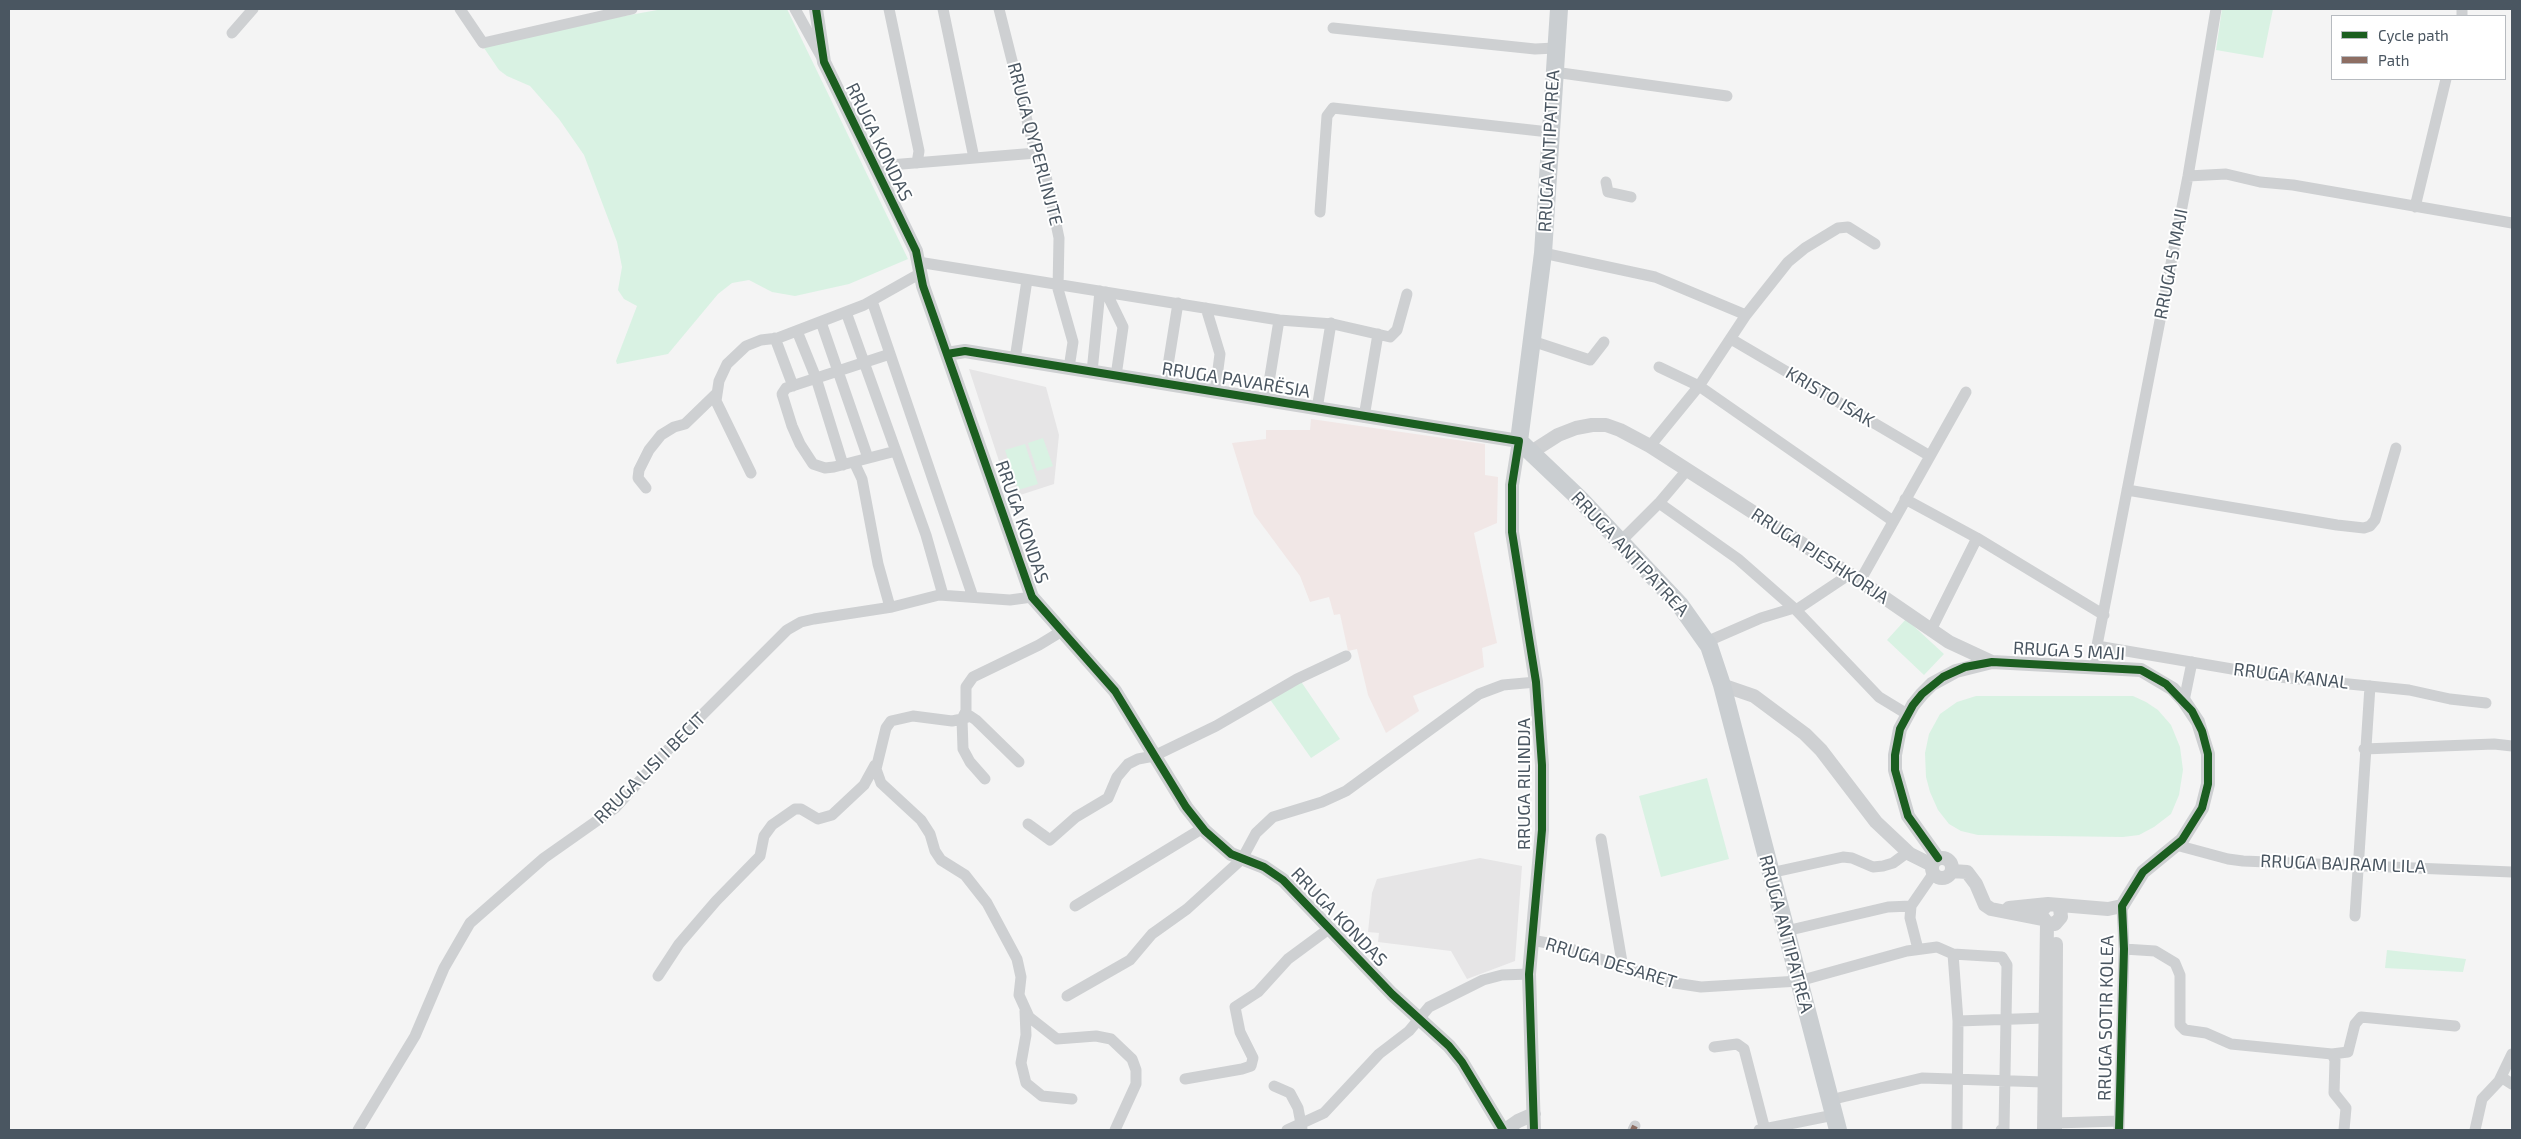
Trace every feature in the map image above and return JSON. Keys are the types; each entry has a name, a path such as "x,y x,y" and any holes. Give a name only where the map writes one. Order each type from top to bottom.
{"main road":[{"name":"RRUGA ANTIPATREA","path":"1559,9 1549,132 1543,253 1532,341 1526,446 1680,604 1706,642 1722,685 1834,1115"}],"street":[{"path":"232,33 253,9"},
{"path":"460,9 483,43 632,9"},
{"path":"796,9 824,62"},
{"name":"RRUGA KONDAS","path":"816,9 824,62 914,247 918,268 1032,597 1115,691 1186,807 1203,828 1224,850 1275,873 1392,994 1456,1053 1504,1130"},
{"path":"889,9 919,151 916,163"},
{"path":"943,9 974,158"},
{"name":"RRUGA QYPERLINJTE","path":"999,9 1036,154 1045,171 1059,238 1058,285 1073,342 1069,368"},
{"name":"RRUGA 5 MAJI","path":"2094,666 2188,176 2216,9"},
{"path":"1333,28 1535,49 1555,48"},
{"path":"1554,72 1727,96"},
{"path":"2415,206 2446,80"},
{"path":"1320,212 1327,116 1333,108 1549,132"},
{"path":"876,169 890,165 1036,154"},
{"path":"2188,176 2226,174 2260,182 2292,185 2512,223"},
{"path":"1606,182 1608,192 1631,198"},
{"path":"1650,446 1699,386 1746,315 1788,262 1805,248 1838,228 1848,227 1875,244"},
{"path":"1543,253 1655,277 1746,315"},
{"path":"752,474 717,407 716,394 721,373 746,346 760,340 775,338 797,331 846,312 872,300 918,268 1027,280 1279,320 1331,323 1390,336 1396,333 1407,294"},
{"path":"1015,359 1027,280"},
{"path":"1092,372 1103,292"},
{"path":"1103,292 1123,327 1116,376"},
{"path":"872,300 974,597"},
{"path":"1165,384 1178,304"},
{"path":"1206,308 1220,354 1215,392"},
{"path":"846,312 926,535 943,595"},
{"path":"1266,401 1279,320"},
{"path":"821,322 868,458"},
{"path":"1317,409 1331,323"},
{"path":"797,331 849,463 864,488 880,571 890,607"},
{"path":"1364,417 1378,334"},
{"path":"775,338 793,386"},
{"name":"KRISTO ISAK","path":"1731,339 1930,456"},
{"path":"1532,341 1590,360 1604,342"},
{"name":"RRUGA PAVARËSIA","path":"948,354 960,350 1317,409 1526,446"},
{"path":"890,354 786,388 782,394 792,426 809,459 820,467 849,463 896,451"},
{"path":"1659,367 1699,386 1893,521"},
{"path":"1706,642 1761,618 1795,609 1855,578 1893,521 1966,392"},
{"path":"646,488 638,478 639,470 649,450 661,435 674,427 685,424 716,394"},
{"name":"RRUGA PJESHKORJA","path":"1526,446 1592,425 1613,428 1650,446 1855,578 1948,642 1992,662"},
{"name":"RRUGA RILINDJA","path":"1526,446 1512,485 1512,532 1536,682 1542,756 1542,830 1529,974 1534,1130"},
{"path":"2128,490 2337,526 2364,528 2370,526 2375,520 2396,448"},
{"path":"1620,542 1659,503 1687,470"},
{"path":"1906,499 1977,538 2104,615"},
{"path":"1659,503 1738,559 1795,609 1879,697 1907,714"},
{"path":"1931,630 1977,538"},
{"name":"RRUGA LISI I BECIT","path":"358,1130 415,1036 434,989 456,944 478,914 544,858 615,808 675,742 787,630 801,622 814,619 890,607 943,595 1010,600 1032,597"},
{"path":"985,779 970,762 963,749 962,719 966,711 966,687 972,677 1039,646 1062,631"},
{"name":"RRUGA KANAL","path":"2098,646 2279,677 2370,686 2486,703"},
{"path":"1028,824 1050,840 1076,817 1108,798 1117,777 1128,764 1138,759 1154,756 1216,726 1297,678 1346,656"},
{"name":"RRUGA 5 MAJI","path":"1934,866 1908,816 1895,770 1897,742 1907,714 1922,694 1943,677 1966,667 1992,662 2141,670 2166,684 2184,701 2198,722 2204,736 2209,772 2202,808 2190,829 2176,845 2142,872 2122,906"},
{"path":"2184,701 2192,662"},
{"path":"1067,996 1130,960 1152,934 1187,910 1242,859 1256,834 1273,817 1322,802 1346,791 1479,694 1503,685 1536,682"},
{"path":"1722,685 1754,696 1805,734 1821,750 1876,822 1908,852 1934,866"},
{"path":"2355,916 2364,749 2370,686"},
{"path":"658,976 679,944 760,856 764,836 772,825 795,809 801,809 818,820 832,815 864,785 876,764 886,728 891,721 913,716 952,721 970,716 1019,762"},
{"path":"2364,749 2494,744 2512,746"},
{"path":"876,764 877,774 881,783 921,820 930,834 938,857 964,875 987,903 1017,959 1021,977 1019,995 1025,1011 1032,1020 1057,1039 1105,1037 1118,1043 1129,1054 1135,1064 1136,1084 1115,1130"},
{"path":"1075,906 1203,828"},
{"path":"1601,839 1623,968"},
{"name":"RRUGA BAJRAM LILA","path":"2176,845 2228,859 2512,872"},
{"path":"1770,873 1843,857 1852,858 1873,867 1883,866 1893,863 1908,852"},
{"path":"1918,949 1910,918 1911,906 1934,866 1943,858 1950,862 1952,871 1967,872 1976,884 1985,905 1996,910 2051,922 2101,908"},
{"path":"1996,910 2053,904 2108,909 2122,906"},
{"path":"2051,1128 2051,922 2042,910 2053,904"},
{"path":"1786,931 1888,907 1911,906"},
{"name":"RRUGA SOTIR KOLEA","path":"2119,1126 2124,949 2122,906"},
{"path":"2051,922 2045,1018 2044,1082 2051,1128"},
{"path":"1185,1078 1251,1066 1253,1058 1240,1032 1235,1007 1258,992 1288,959 1330,928"},
{"name":"RRUGA DESARET","path":"1531,940 1559,945 1623,968 1686,986 1774,984 1799,980 1918,949 1938,947 1953,954 2002,957 2006,960 2006,1020"},
{"path":"2124,949 2155,950 2175,964 2180,975 2180,1024 2185,1030 2206,1034 2231,1044 2332,1054 2348,1052 2355,1024 2361,1017 2455,1026"},
{"path":"1953,954 1958,1021 1958,1130"},
{"path":"1287,1130 1302,1127 1324,1113 1379,1054 1404,1035 1429,1007 1483,980 1502,975 1529,974"},
{"path":"1025,1011 1026,1040 1020,1063 1026,1083 1042,1096 1072,1099"},
{"path":"1958,1021 2045,1018"},
{"path":"2001,1130 2004,1129 2006,1020"},
{"path":"1714,1047 1737,1044 1744,1049 1763,1129 1834,1115 1905,1080 1932,1077 2044,1082"},
{"path":"2332,1054 2335,1060 2334,1093 2346,1108 2344,1130"},
{"path":"2475,1130 2482,1099 2501,1077 2512,1054"},
{"path":"2501,1077 2512,1084"},
{"path":"1274,1086 1290,1093 1298,1108 1302,1127"},
{"path":"1504,1130 1534,1114"},
{"path":"2051,1128 2119,1126"}],"shaded area":[{"path":"969,369 1046,387 1059,435 1054,484 1011,498"},
{"path":"1311,419 1485,444 1485,475 1498,477 1497,523 1474,533 1497,643 1482,648 1484,667 1413,696 1419,711 1386,733 1368,695 1357,649 1348,651 1340,614 1334,615 1329,597 1310,602 1300,576 1254,514 1232,443 1266,439 1266,430 1310,430"},
{"path":"1480,858 1522,866 1515,961 1467,979 1451,951 1378,942 1379,933 1368,932 1372,893 1377,879"}],"green space":[{"path":"663,9 787,9 908,259 849,284 795,296 772,292 749,280 732,283 718,294 668,354 617,364 616,361 637,306 624,299 618,290 622,267 617,242 584,155 559,119 530,86 507,76 499,70 484,48 491,40"},
{"path":"2222,9 2273,9 2263,58 2216,50"},
{"path":"1043,438 1053,466 1037,471 1028,443"},
{"path":"1025,444 1038,484 1018,490 1005,450"},
{"path":"1906,619 1944,654 1924,675 1887,640"},
{"path":"1300,680 1340,739 1311,758 1269,698"},
{"path":"1976,696 2133,696 2146,702 2158,710 2171,725 2180,747 2183,770 2179,795 2171,814 2154,827 2139,835 2123,837 1978,835 1961,831 1949,824 1938,810 1926,777 1925,753 1929,734 1940,714 1957,702"},
{"path":"1707,778 1729,859 1661,877 1639,796"},
{"path":"2387,950 2466,959 2463,972 2385,968"}],"marked path":[{"path":"1633,1130 1635,1126"}],"cycle path":[{"path":"816,9 824,62 916,251 923,286 1032,597 1115,691 1186,807 1205,831 1231,854 1264,867 1283,880 1392,994 1449,1046 1462,1062 1503,1130"},
{"path":"947,354 965,351 1519,441 1512,485 1512,532 1536,682 1542,765 1542,830 1529,974 1534,1130"},
{"path":"1938,858 1908,816 1895,770 1895,755 1900,729 1913,705 1922,694 1943,677 1965,667 1992,662 2141,670 2166,684 2192,711 2202,731 2208,754 2208,784 2202,808 2182,840 2143,872 2122,906 2124,949 2119,1130"}]}
